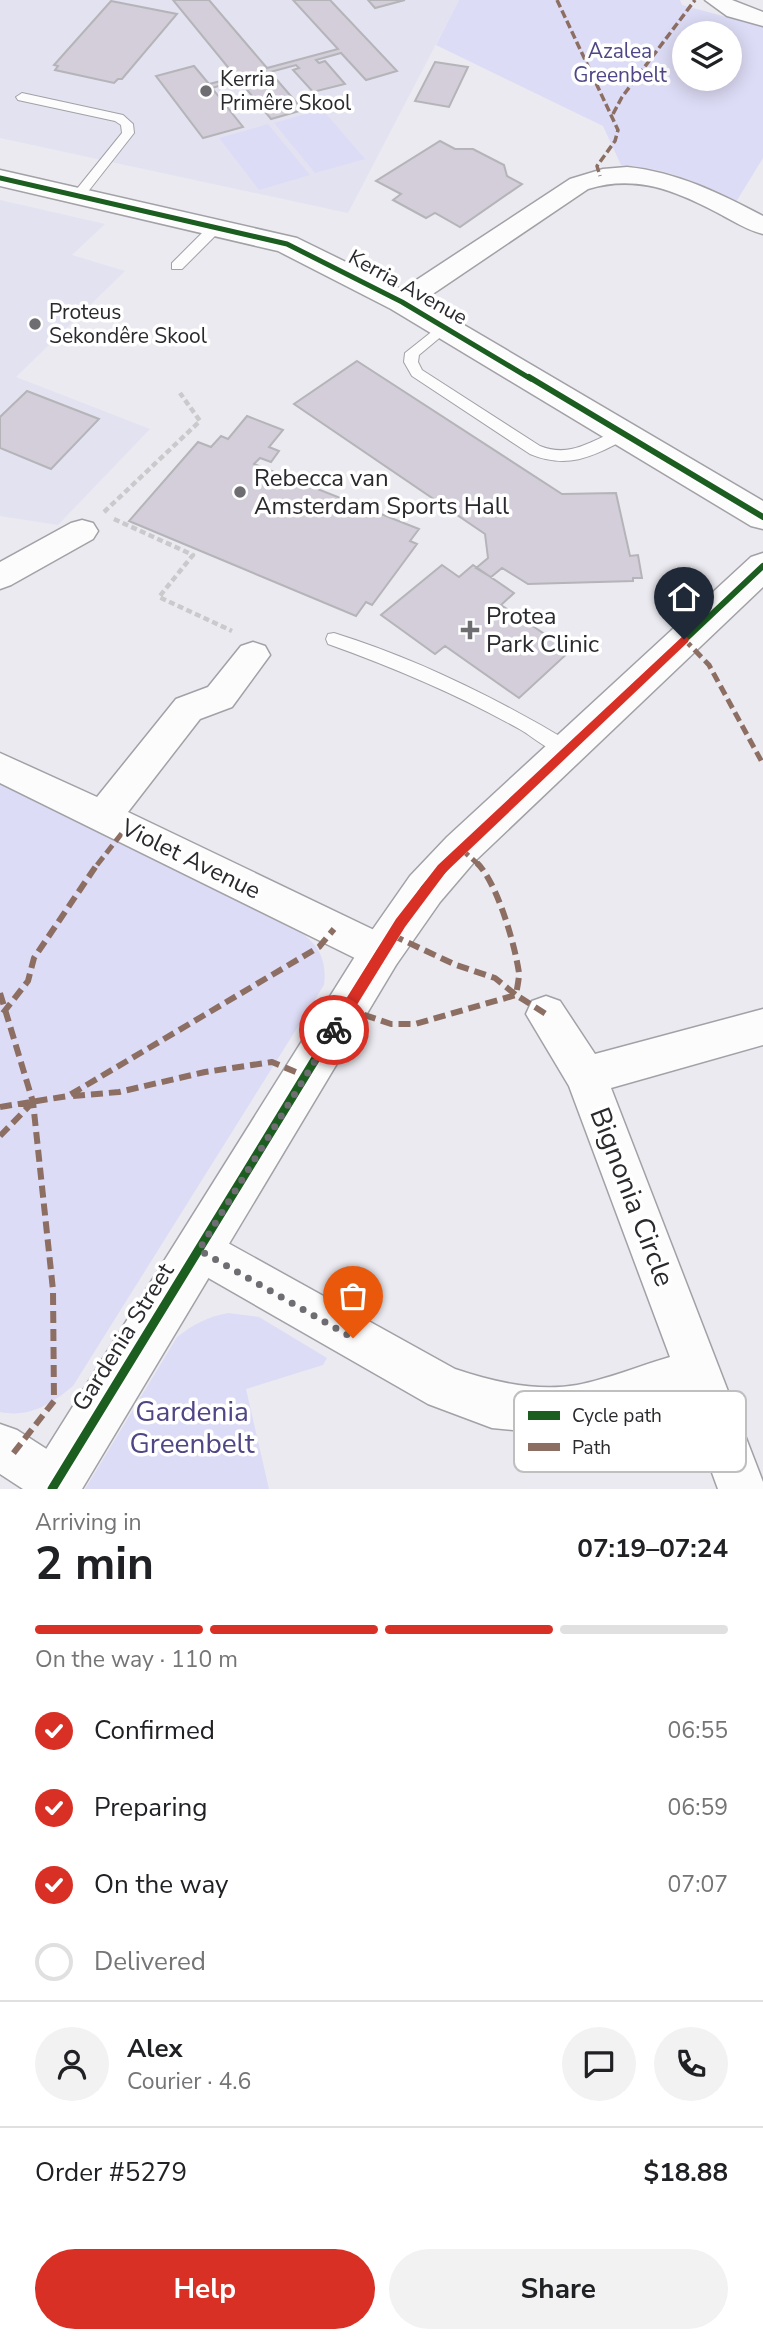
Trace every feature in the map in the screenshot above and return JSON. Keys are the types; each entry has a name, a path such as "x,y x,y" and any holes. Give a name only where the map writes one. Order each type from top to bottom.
{"street":[{"path":"716,0 735,11 763,19"},
{"path":"402,302 579,184 600,176 632,173 661,178 763,226"},
{"name":"Kerria Avenue","path":"0,178 286,244 402,302 763,517"},
{"path":"0,577 82,531"},
{"name":"Gardenia Street","path":"54,1486 408,911 442,869 763,566"},
{"path":"103,817 188,709 220,697 253,655"},
{"name":"Violet Avenue","path":"0,766 381,953"},
{"path":"546,1014 586,1076"},
{"name":"Bignonia Circle","path":"705,1391 586,1076 763,1027"},
{"path":"199,1250 444,1388 492,1405 514,1407"},
{"path":"634,1391 698,1372"},
{"path":"0,1447 54,1486"},
{"name":"Bignonia Circle","path":"735,1472 741,1489"}],"lane":[{"path":"22,97 119,118 127,124 128,133 78,195"},
{"path":"177,266 216,227"},
{"path":"444,327 412,353 411,362 416,373 535,450 552,457 571,457 623,434"},
{"path":"334,639 416,669 527,725 567,749"}],"path":[{"path":"180,393 200,421 103,514 193,555 159,597 262,645 253,655"}],"shaded area":[{"name":"Kerria Primêre Skool","path":"0,0 459,0 348,213 0,138"},
{"path":"0,200 105,224 72,255 125,271 16,377 150,429 58,525 0,516"}],"green space":[{"name":"Azalea Greenbelt","path":"459,0 680,0 682,5 741,21 672,21 672,91 742,91 742,21 763,27 763,158 736,202 681,177 621,165 603,126 436,45"},
{"path":"322,109 365,159 315,173 274,123"},
{"path":"268,124 310,175 259,190 219,138"},
{"path":"0,782 299,931 312,942 320,954 325,976 324,985 73,1386 40,1408 21,1413 0,1412"},
{"name":"Gardenia Greenbelt","path":"228,1313 259,1317 327,1358 323,1365 246,1389 269,1489 85,1489 177,1337 201,1322"}],"building":[{"path":"173,0 209,0 267,68 338,49 293,0 330,0 397,71 366,80 341,53 316,60 319,63 325,61 345,84 313,92 293,70 299,68 296,65 270,72 303,110 271,119 239,80 212,88 243,127 203,138 156,76 194,66 209,84 236,77"},
{"path":"368,0 405,0 375,8"},
{"path":"111,1 177,14 122,79 114,83 55,70 58,66 54,65"},
{"path":"435,62 468,67 449,107 415,101"},
{"path":"440,141 455,149 473,149 504,165 507,176 522,184 460,227 435,213 426,218 393,200 401,194 376,181"},
{"path":"357,361 562,494 616,493 630,556 638,555 642,578 633,578 633,581 528,584 502,568 491,577 476,568 488,558 485,534 294,404"},
{"path":"27,391 99,419 51,469 0,448 0,417"},
{"name":"Rebecca van Amsterdam Sports Hall","path":"247,416 283,430 269,447 279,451 271,462 260,458 254,464 419,529 410,541 417,544 372,605 366,602 356,616 129,521 198,442 211,447 221,436 228,439"},
{"name":"Protea Park Clinic","path":"442,565 459,577 473,565 514,593 501,605 570,651 519,698 445,646 435,654 381,615"}],"marked path":[{"path":"557,0 618,130 615,141 597,166 600,176"},
{"path":"613,114 622,97 695,0"},
{"path":"684,639 709,665 763,764"},
{"path":"3,1013 28,981 34,958 109,848 126,828"},
{"path":"392,935 456,965 495,978 516,995 519,974 496,889 487,873 461,849"},
{"path":"0,1107 68,1096 319,947 334,929"},
{"path":"0,993 33,1102 53,1290 54,1401 12,1455"},
{"path":"347,1009 391,1024 415,1024 516,995 546,1014"},
{"path":"73,1096 119,1092 205,1072 272,1062 305,1076"},
{"path":"0,1136 33,1102"}],"cycle path":[{"path":"0,178 287,244 402,302 763,517"},
{"path":"52,1489 381,952 425,889 461,849 763,566"}],"way so far":[{"path":"334,1030 199,1250 353,1338"}],"place":[{"name":"Kerria Primêre Skool","path":"206,91"},
{"name":"Proteus Sekondêre Skool","path":"35,324"},
{"name":"Rebecca van Amsterdam Sports Hall","path":"240,492"},
{"name":"Protea Park Clinic","path":"470,630"}],"route":[{"path":"334,1030 400,923 442,869 684,639"}]}
